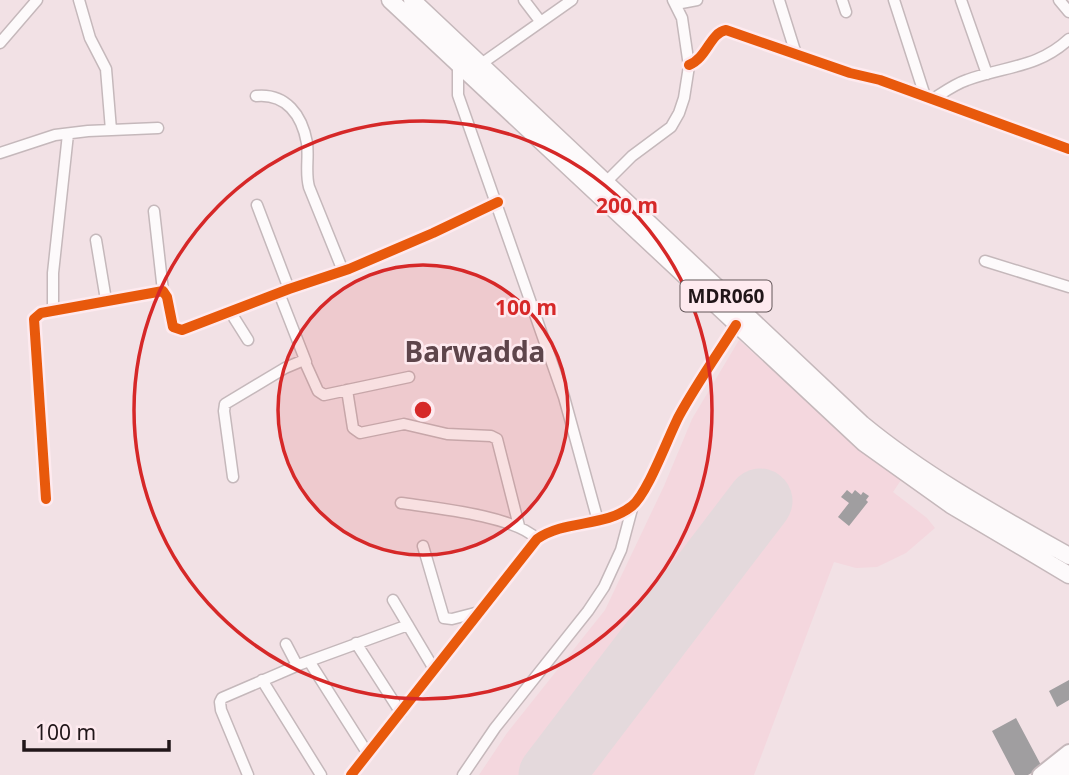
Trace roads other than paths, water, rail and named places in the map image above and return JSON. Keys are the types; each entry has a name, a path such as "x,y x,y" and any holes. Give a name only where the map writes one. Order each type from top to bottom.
{"main road":[{"name":"MDR060","path":"390,0 831,415 884,459 951,505 1069,575"},
{"name":"MDR060","path":"412,0 884,442 960,493 1069,556"},
{"path":"1058,775 1069,766"}],"street":[{"path":"0,43 37,0"},
{"path":"79,0 90,38 106,69 111,130"},
{"path":"524,0 540,21"},
{"path":"481,64 572,0"},
{"path":"605,183 632,156 671,127 684,98 689,65 682,18 674,2 697,0"},
{"path":"779,0 796,54"},
{"path":"842,0 846,12"},
{"path":"894,0 929,98"},
{"path":"961,0 987,74"},
{"path":"1059,0 1069,12"},
{"path":"689,65 701,59 722,30 929,98 1069,149"},
{"path":"929,98 963,81 1041,58 1052,53 1069,38"},
{"path":"458,63 458,94 564,397 598,521"},
{"path":"256,96 283,99 299,122 307,144 306,176 309,187 343,271"},
{"path":"0,153 55,135 158,128"},
{"path":"53,310 52,273 68,134"},
{"path":"154,211 163,291 167,297 173,327 177,330 194,327 343,271 498,202"},
{"path":"257,205 306,362 321,394 409,377"},
{"path":"96,240 106,300"},
{"path":"985,261 1069,287"},
{"path":"46,499 34,320 41,313 53,310 163,291"},
{"path":"231,313 248,340"},
{"path":"463,775 495,728 604,587 621,550 633,505 647,483 680,414 736,326"},
{"path":"233,477 225,404 299,360 306,362"},
{"path":"347,390 354,428 360,433 404,424 447,435 495,436 519,526"},
{"path":"401,503 449,510 519,526 537,539"},
{"path":"351,775 537,539 562,527 598,521 633,505"},
{"path":"423,546 444,618 452,619 479,612"},
{"path":"393,600 434,669"},
{"path":"248,775 220,702 228,695 297,665 408,625"},
{"path":"356,643 401,713"},
{"path":"286,644 297,665"},
{"path":"309,661 368,754"},
{"path":"262,680 321,775"},
{"path":"1040,775 1069,751"}],"district":[{"name":"Barwadda","path":"475,352"}]}
